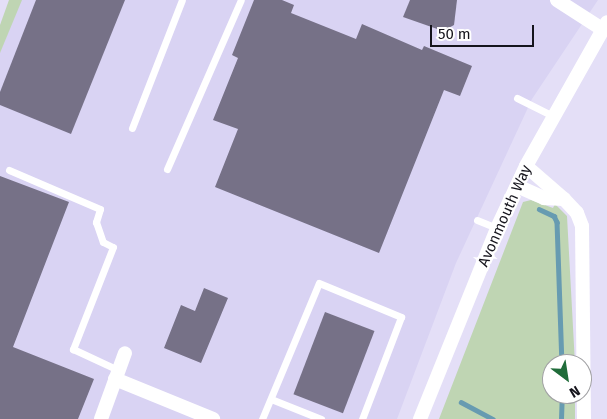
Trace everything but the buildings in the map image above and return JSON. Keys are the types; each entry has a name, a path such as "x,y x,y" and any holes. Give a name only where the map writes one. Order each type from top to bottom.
{"street":[{"path":"557,0 604,25"},
{"name":"Avonmouth Way","path":"420,419 497,228 526,166 604,25"},
{"path":"526,166 564,198 582,226 584,419"},
{"path":"517,186 544,198 564,198"},
{"path":"100,419 125,353"},
{"path":"117,375 213,419"}],"lane":[{"path":"132,128 182,0"},
{"path":"167,169 242,0"},
{"path":"517,98 553,116"},
{"path":"9,170 100,209 96,222 103,242 113,247 73,349 117,375"},
{"path":"477,220 497,228"},
{"path":"262,419 319,283 401,317 362,419"},
{"path":"271,398 321,419"}],"shaded area":[{"path":"21,0 598,0 532,99 456,263 397,419 0,419 0,52"}],"green space":[{"path":"9,0 22,0 0,53 0,25"},
{"path":"531,200 553,208 555,204 567,216 574,354 542,354 542,404 575,404 575,419 439,419 523,202"}],"waterway":[{"path":"539,209 554,216 557,222 562,354"},
{"path":"461,402 493,419"},
{"path":"561,419 562,404"}]}
